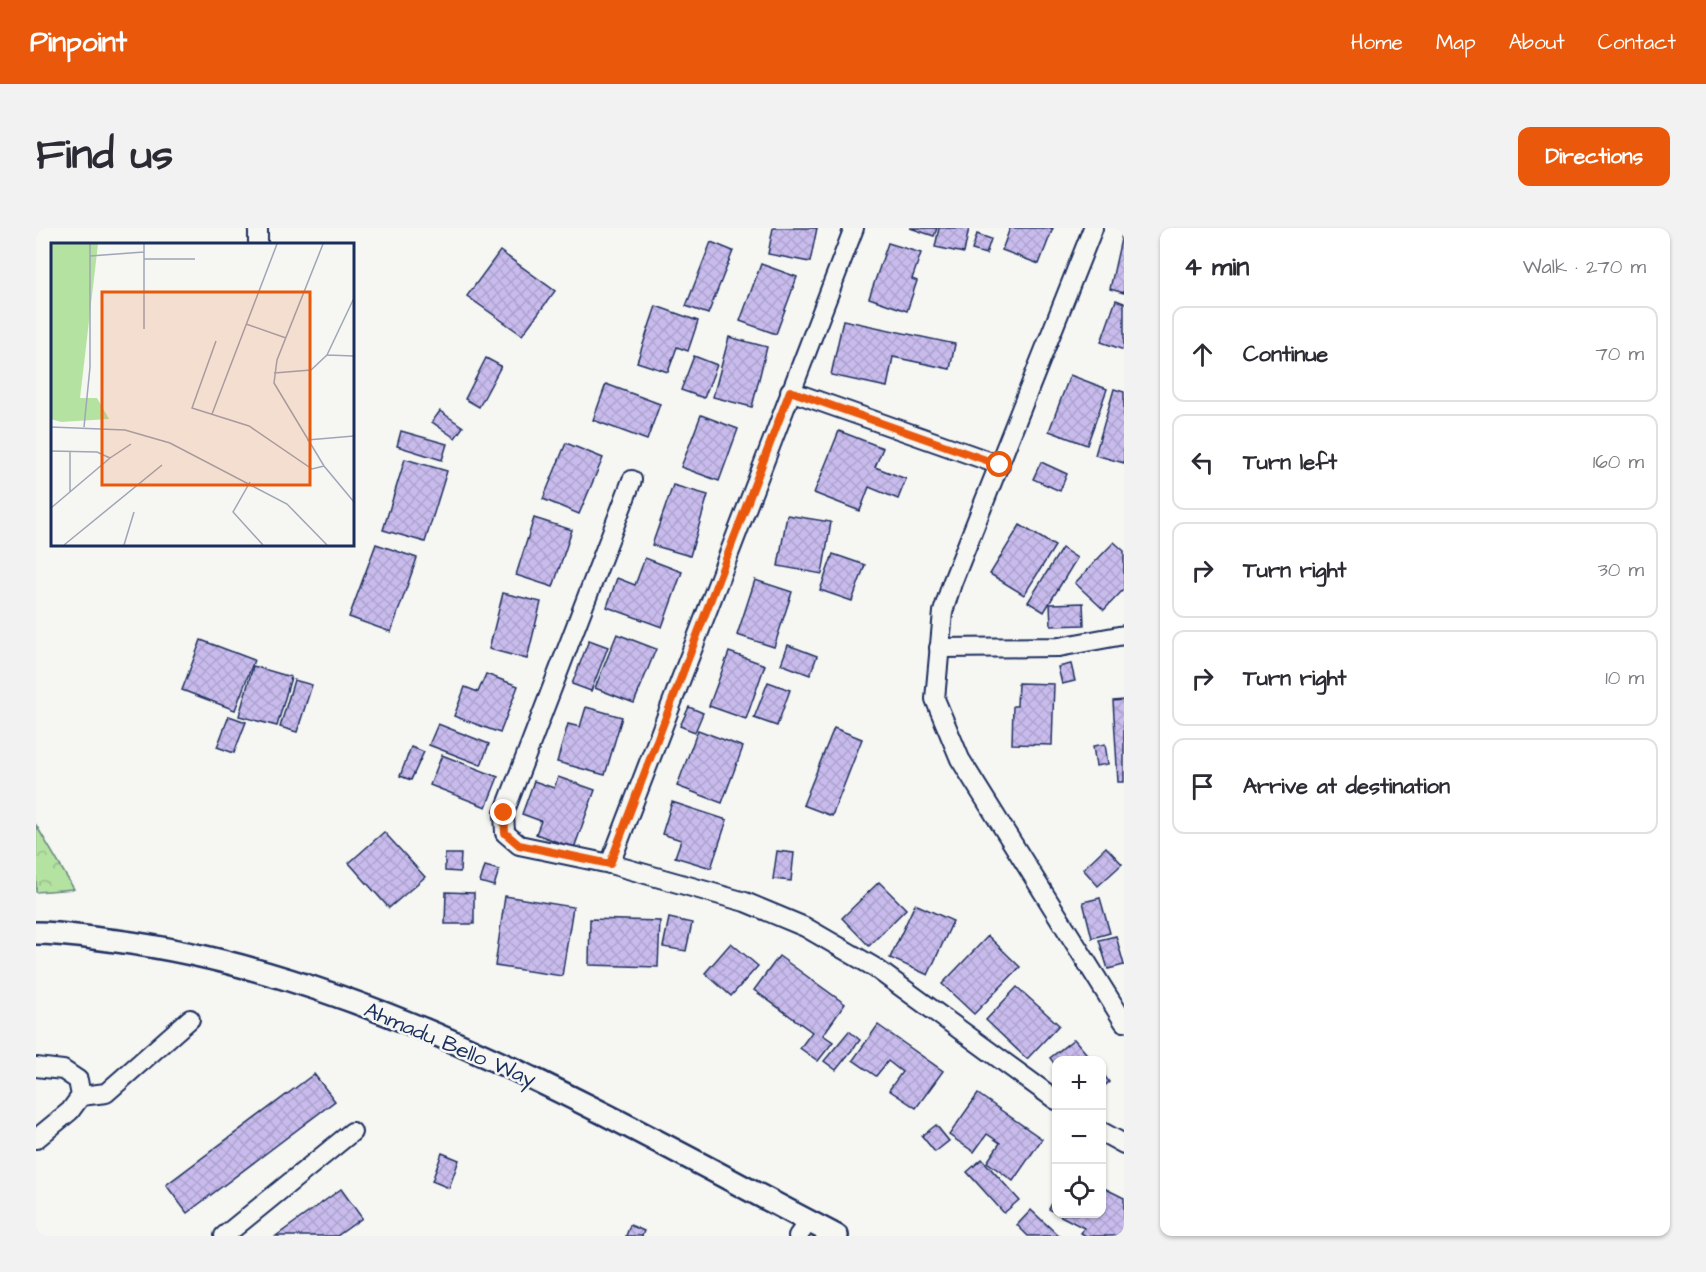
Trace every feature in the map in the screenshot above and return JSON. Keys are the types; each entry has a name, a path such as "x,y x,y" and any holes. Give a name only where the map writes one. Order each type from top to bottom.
{"street":[{"path":"610,864 854,228"},
{"path":"1093,228 952,584 943,612 935,699 960,759 1116,996 1124,1023"},
{"path":"790,391 1000,465"},
{"path":"632,480 504,813 505,833 519,845 610,864 745,902 805,927 874,967 1052,1098"},
{"path":"939,648 1059,646 1124,635"},
{"name":"Ahmadu Bello Way","path":"36,933 160,947 258,969 392,1017 507,1066 803,1228 837,1236"},
{"path":"81,1096 106,1093 190,1019"},
{"path":"36,1067 63,1070 78,1080 81,1096 70,1111 36,1138"},
{"path":"224,1236 352,1132"},
{"path":"1106,1135 1124,1144"}],"green space":[{"path":"36,825 74,889 36,892"}],"building":[{"path":"773,228 817,228 810,262 768,254"},
{"path":"910,228 937,228 934,236"},
{"path":"939,228 969,228 964,253 935,247"},
{"path":"1010,228 1053,228 1039,264 1002,250"},
{"path":"1124,231 1124,293 1110,289"},
{"path":"977,234 991,239 986,254 972,250"},
{"path":"711,242 733,251 708,314 686,306"},
{"path":"888,243 921,253 912,279 917,281 907,311 869,298"},
{"path":"500,251 555,291 522,335 467,296"},
{"path":"761,264 797,277 776,334 740,321"},
{"path":"1116,300 1124,303 1124,350 1101,342"},
{"path":"656,306 698,321 688,351 677,347 668,372 637,362"},
{"path":"843,320 955,344 950,369 893,357 887,387 831,375"},
{"path":"729,337 767,347 752,407 713,397"},
{"path":"694,356 717,365 704,398 681,390"},
{"path":"486,358 501,366 479,407 465,399"},
{"path":"1070,375 1107,389 1087,445 1049,431"},
{"path":"606,384 660,404 647,440 593,420"},
{"path":"1114,389 1124,392 1124,463 1095,455"},
{"path":"440,411 463,427 455,438 432,422"},
{"path":"701,415 738,429 719,481 681,467"},
{"path":"401,431 447,444 442,460 397,446"},
{"path":"839,431 883,448 875,467 906,479 898,499 869,487 860,511 814,493"},
{"path":"566,443 603,458 579,514 543,499"},
{"path":"405,459 447,471 425,542 383,530"},
{"path":"1041,462 1067,474 1060,491 1033,479"},
{"path":"673,485 708,495 690,556 652,545"},
{"path":"787,515 831,522 822,574 778,566"},
{"path":"534,518 572,530 553,587 516,575"},
{"path":"1020,525 1055,546 1024,595 990,574"},
{"path":"1114,542 1124,551 1124,589 1104,610 1075,583"},
{"path":"376,544 417,558 391,632 349,617"},
{"path":"1062,548 1077,558 1044,612 1028,602"},
{"path":"833,554 865,565 852,601 820,590"},
{"path":"645,558 682,572 662,627 607,607 617,578 635,585"},
{"path":"755,580 792,592 774,647 737,635"},
{"path":"503,593 541,602 527,659 489,649"},
{"path":"1083,603 1084,625 1051,626 1050,604"},
{"path":"617,634 656,649 634,703 595,688"},
{"path":"201,640 254,660 235,710 182,690"},
{"path":"589,640 608,647 591,691 572,684"},
{"path":"788,645 817,656 810,675 781,664"},
{"path":"729,652 765,665 746,719 709,706"},
{"path":"1071,664 1075,681 1062,684 1058,667"},
{"path":"253,666 291,677 277,726 239,716"},
{"path":"486,674 518,686 500,733 454,716 465,687 478,692"},
{"path":"294,680 312,685 297,732 280,727"},
{"path":"768,682 790,690 777,726 754,718"},
{"path":"1018,683 1054,684 1052,745 1012,744 1013,706 1017,706"},
{"path":"1124,700 1124,782 1118,782 1113,701"},
{"path":"586,707 622,717 605,775 557,762 568,724 580,727"},
{"path":"689,707 703,713 695,732 680,726"},
{"path":"229,716 246,722 234,753 217,747"},
{"path":"438,724 489,744 481,765 429,745"},
{"path":"834,728 862,739 832,816 803,805"},
{"path":"698,730 743,747 722,803 677,786"},
{"path":"1105,744 1108,764 1096,766 1093,746"},
{"path":"411,747 424,752 411,780 400,776"},
{"path":"442,755 498,777 486,807 430,785"},
{"path":"558,777 595,790 574,848 536,834 541,821 522,814 534,781 554,788"},
{"path":"672,802 727,820 711,868 675,857 681,840 662,834"},
{"path":"384,832 425,877 389,908 349,863"},
{"path":"1106,847 1122,864 1098,886 1083,869"},
{"path":"777,851 794,853 791,881 773,879"},
{"path":"445,854 461,854 460,872 445,871"},
{"path":"485,866 499,870 494,886 480,882"},
{"path":"879,882 906,909 869,946 842,918"},
{"path":"446,892 474,893 474,924 445,924"},
{"path":"505,896 573,907 562,976 495,966"},
{"path":"1100,898 1110,933 1092,938 1083,902"},
{"path":"915,904 953,921 928,975 890,958"},
{"path":"669,918 692,923 686,951 663,947"},
{"path":"590,919 660,921 658,967 589,965"},
{"path":"988,936 1020,967 974,1014 942,984"},
{"path":"1116,936 1124,965 1108,969 1099,940"},
{"path":"731,943 758,966 731,996 705,973"},
{"path":"779,956 845,1004 823,1035 833,1042 818,1061 800,1048 812,1032 754,990"},
{"path":"1017,987 1059,1025 1027,1059 986,1020"},
{"path":"878,1025 943,1071 916,1108 889,1090 902,1072 888,1061 876,1076 853,1060"},
{"path":"849,1031 860,1040 836,1070 824,1061"},
{"path":"1074,1039 1089,1056 1053,1056"},
{"path":"314,1074 335,1101 187,1213 166,1185"},
{"path":"978,1094 1042,1139 1013,1181 987,1162 1000,1143 987,1134 974,1152 949,1135"},
{"path":"936,1125 949,1141 935,1152 922,1136"},
{"path":"442,1153 459,1160 449,1188 432,1181"},
{"path":"982,1159 1019,1200 1004,1213 967,1172"},
{"path":"341,1189 362,1218 337,1236 276,1236"},
{"path":"1106,1189 1124,1198 1124,1231 1121,1236 1086,1236 1081,1233 1084,1228 1065,1218 1106,1218"},
{"path":"1031,1210 1059,1236 1028,1236 1017,1225"},
{"path":"630,1225 644,1231 642,1236 626,1236"}],"route":[{"path":"504,813 505,833 519,845 610,864 790,391 1000,465"}]}
